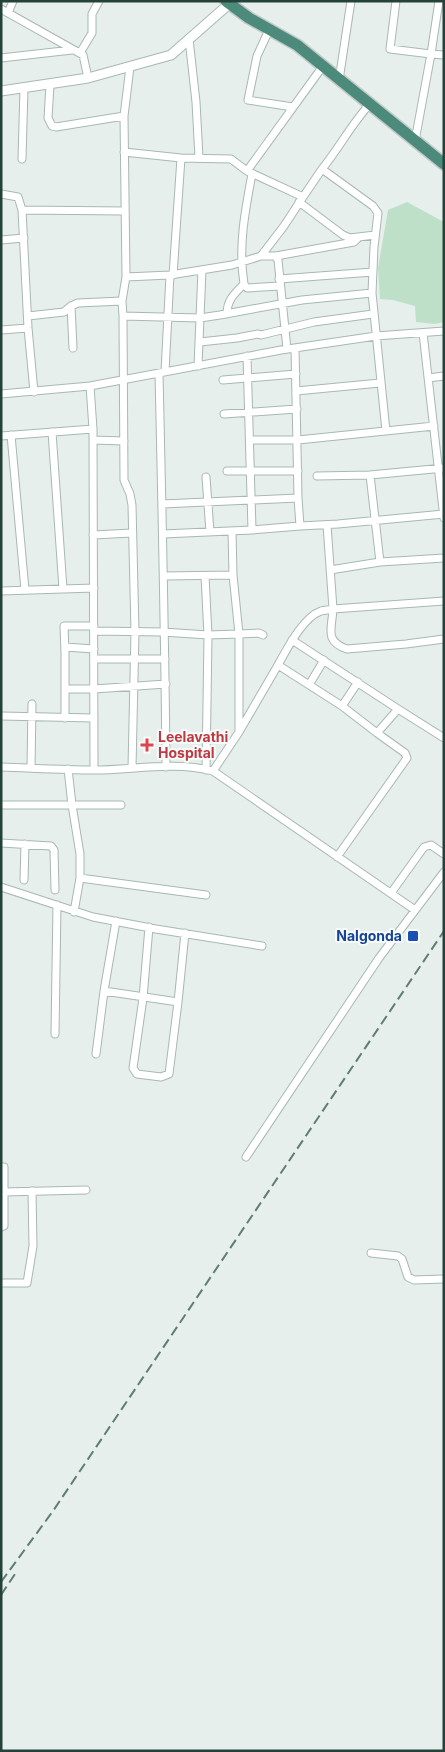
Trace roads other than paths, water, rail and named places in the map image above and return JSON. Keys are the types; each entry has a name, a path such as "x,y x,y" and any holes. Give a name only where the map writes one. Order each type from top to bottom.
{"highway":[{"path":"228,3 269,30 297,45 444,164"}],"street":[{"path":"14,1 5,11 85,58 88,78"},
{"path":"1,58 76,51 92,33 92,14 99,1"},
{"path":"339,80 351,1"},
{"path":"396,1 390,49 444,55"},
{"path":"415,141 439,1"},
{"path":"1,91 88,78 171,55 228,3"},
{"path":"269,30 257,56 248,100 293,107"},
{"path":"189,39 196,102 199,158"},
{"path":"323,66 293,107 250,173 240,263 244,284 247,288 373,272"},
{"path":"130,67 124,116 126,277 122,300 124,480 131,499 135,632 132,768"},
{"path":"50,85 48,118 52,126 56,127 124,116"},
{"path":"22,159 24,88"},
{"path":"261,256 336,151 354,122 369,105"},
{"path":"124,152 180,158 231,159 250,173 301,199 343,235 350,238 375,235"},
{"path":"166,766 166,684 163,632 162,373 166,317 172,275 180,158"},
{"path":"322,169 377,210 378,213 372,293 386,431"},
{"path":"1,194 18,196 21,202 28,328 34,392"},
{"path":"22,210 124,211"},
{"path":"1,240 24,238"},
{"path":"126,277 172,275 202,270 240,263 261,256 276,256 354,242 359,238"},
{"path":"276,256 287,349"},
{"path":"198,366 202,270"},
{"path":"227,314 229,300 244,284"},
{"path":"123,316 200,318 282,303 372,293"},
{"path":"28,316 64,312 71,306 78,304 122,300"},
{"path":"71,306 73,348"},
{"path":"200,342 261,335 314,322 373,314"},
{"path":"1,330 28,328"},
{"path":"1,394 90,386 287,349 376,336 444,331"},
{"path":"163,534 327,525 444,515 441,469 423,333"},
{"path":"295,348 300,526"},
{"path":"247,356 252,530"},
{"path":"222,380 296,374"},
{"path":"428,378 444,376"},
{"path":"296,391 380,383"},
{"path":"90,386 93,429 94,770"},
{"path":"224,414 297,409"},
{"path":"250,440 298,440 434,426"},
{"path":"1,436 93,429"},
{"path":"52,432 63,589"},
{"path":"11,435 25,590"},
{"path":"93,440 124,441"},
{"path":"317,476 370,475 441,469"},
{"path":"227,471 298,470"},
{"path":"370,475 380,562"},
{"path":"206,477 210,532"},
{"path":"162,504 298,498"},
{"path":"327,525 333,610 331,636 333,641 347,649 444,639"},
{"path":"232,531 233,575 239,634 240,732"},
{"path":"93,535 132,533"},
{"path":"330,570 380,562 444,558"},
{"path":"164,576 233,575"},
{"path":"205,576 210,771"},
{"path":"1,591 94,588"},
{"path":"210,771 240,732 292,640 306,622 316,614 333,610 444,601"},
{"path":"65,718 64,626 135,632 208,635 259,633 262,635"},
{"path":"292,640 444,738"},
{"path":"65,647 94,649"},
{"path":"94,658 165,658"},
{"path":"309,685 324,660"},
{"path":"278,665 342,706 405,753 407,758 338,857"},
{"path":"342,706 358,682"},
{"path":"65,689 166,684"},
{"path":"31,768 32,704"},
{"path":"377,732 398,709"},
{"path":"1,716 94,718"},
{"path":"1,767 94,770 166,766 210,771 415,910"},
{"path":"68,769 80,854 80,878 74,912"},
{"path":"1,805 121,806"},
{"path":"1,843 48,845 54,848 56,890"},
{"path":"24,880 25,844"},
{"path":"391,893 424,847 430,845 443,852"},
{"path":"246,1158 379,958 444,872"},
{"path":"80,878 206,895"},
{"path":"1,887 74,912 262,946"},
{"path":"55,1034 56,905"},
{"path":"96,1054 116,921"},
{"path":"149,927 143,998 133,1068 137,1074 154,1077 166,1076 170,1071 185,933"},
{"path":"104,991 178,1002"},
{"path":"1,1167 4,1167 2,1192 4,1226 1,1227"},
{"path":"2,1192 86,1190"},
{"path":"1,1283 27,1283 33,1246 32,1191"},
{"path":"371,1253 398,1256 402,1259 408,1277 414,1280 444,1279"}],"railway":[{"path":"1,1582 53,1511 444,931"},
{"path":"1,1595 15,1574"}],"place":[{"name":"Leelavathi Hospital","path":"147,745"},
{"name":"Nalgonda","path":"413,936"}]}
